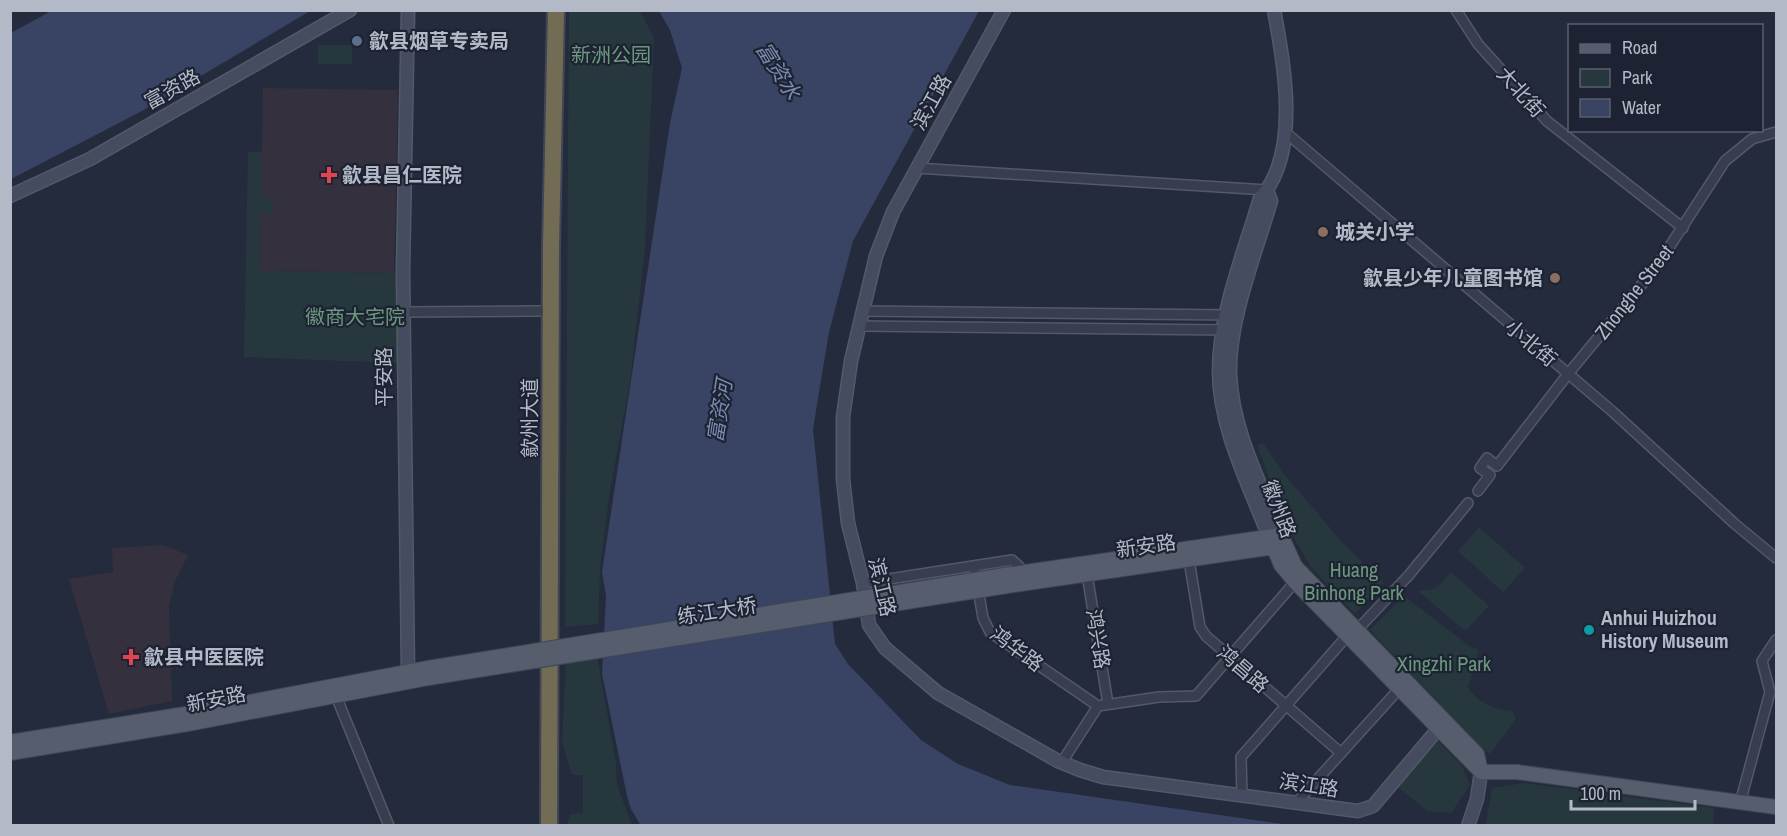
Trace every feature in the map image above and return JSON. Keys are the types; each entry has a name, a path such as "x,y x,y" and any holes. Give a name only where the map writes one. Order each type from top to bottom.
{"highway":[{"name":"歙州大道","path":"538,825 540,311 545,10"},
{"name":"歙州大道","path":"549,825 551,246 556,10"}],"main road":[{"name":"新安路","path":"1017,577 1087,574 1189,560 1277,541"},
{"name":"新安路","path":"1017,577 1277,541"},
{"name":"徽州路","path":"1277,541 1281,565 1295,582 1352,633 1477,754 1481,772"},
{"name":"徽州路","path":"1277,541 1295,566 1399,689 1481,772"},
{"name":"练江大桥","path":"428,673 1017,577"},
{"name":"新安路","path":"10,742 192,713 408,672 428,673"},
{"name":"新安路","path":"10,753 193,723 336,696 428,673"},
{"path":"1481,772 1517,772 1776,807"}],"street":[{"name":"富资路","path":"10,196 90,159 350,10"},
{"name":"平安路","path":"408,10 403,312 408,672"},
{"name":"滨江路","path":"1004,10 916,168 884,234 862,311 845,396 842,458 848,523 863,583 869,625 885,648 899,662 955,703 1008,730 1062,762 1103,777 1345,810 1369,808 1438,729"},
{"name":"徽州路","path":"1274,10 1284,71 1284,130 1276,169 1267,190 1260,198 1229,330 1230,372 1235,411 1277,541"},
{"name":"大北街","path":"1456,10 1478,44 1547,121 1683,228"},
{"name":"小北街","path":"1284,130 1613,412 1735,524 1776,558"},
{"name":"Zhonghe Street","path":"1478,491 1490,475 1480,468 1487,458 1497,466 1568,374 1657,266 1731,154 1760,135 1776,132"},
{"path":"916,168 1267,190"},
{"path":"403,312 540,311"},
{"path":"862,311 1232,315"},
{"path":"859,326 1229,330"},
{"path":"1242,795 1241,757 1352,633 1409,575 1468,503"},
{"name":"鸿昌路","path":"1189,560 1200,627 1210,641 1341,753"},
{"path":"863,583 1012,561 1017,577"},
{"name":"鸿华路","path":"974,566 983,618 990,632 1103,705"},
{"name":"鸿兴路","path":"1087,574 1103,705"},
{"path":"1062,762 1103,705 1196,696 1295,582"},
{"path":"1740,803 1770,692 1762,661 1776,640"},
{"path":"1296,803 1399,689"},
{"path":"336,696 389,825"},
{"path":"1468,825 1481,772"}],"shaded area":[{"name":"歙县昌仁医院","path":"263,88 398,90 394,273 259,271 260,213 273,213 273,199 261,198"},
{"name":"歙县中医医院","path":"163,545 188,555 175,581 169,606 172,701 109,714 69,579 113,572 112,548"}],"green space":[{"name":"新洲公园","path":"569,11 640,11 654,38 645,247 630,382 610,490 600,568 598,624 565,627"},
{"path":"318,45 352,45 352,64 318,64"},
{"name":"徽商大宅院","path":"248,152 262,152 261,198 273,199 273,214 260,214 259,271 399,273 399,358 397,363 244,357"},
{"name":"Huang Binhong Park","path":"1263,443 1284,474 1342,542 1383,583 1355,614 1311,567 1289,530 1257,446"},
{"path":"1479,527 1525,568 1503,592 1458,551"},
{"path":"1451,572 1489,606 1467,629 1463,629 1418,591 1436,587"},
{"name":"Xingzhi Park","path":"1404,596 1468,645 1479,650 1468,687 1472,693 1488,705 1513,711 1516,719 1490,754 1370,630"},
{"path":"597,656 616,763 617,785 632,825 567,825 570,814 583,813 583,775 572,775 562,743 566,664"},
{"path":"1438,741 1462,766 1470,785 1451,813 1428,811 1396,786"},
{"path":"1524,783 1714,808 1713,825 1486,825 1492,788"}],"water":[{"path":"53,10 310,11 142,111 11,179 11,33"},
{"path":"659,11 979,11 853,241 829,332 813,429 835,644 848,664 921,740 958,764 1010,785 1290,825 641,826 631,809 627,796 602,674 606,596 602,572 670,123 682,68 670,30"}],"place":[{"name":"歙县烟草专卖局","path":"357,41"},
{"name":"歙县昌仁医院","path":"329,175"},
{"name":"城关小学","path":"1323,232"},
{"name":"歙县少年儿童图书馆","path":"1555,278"},
{"name":"Anhui Huizhou History Museum","path":"1589,630"},
{"name":"歙县中医医院","path":"131,657"}],"water label":[{"name":"富资水","path":"778,71"},
{"name":"富资河","path":"720,411"}]}
